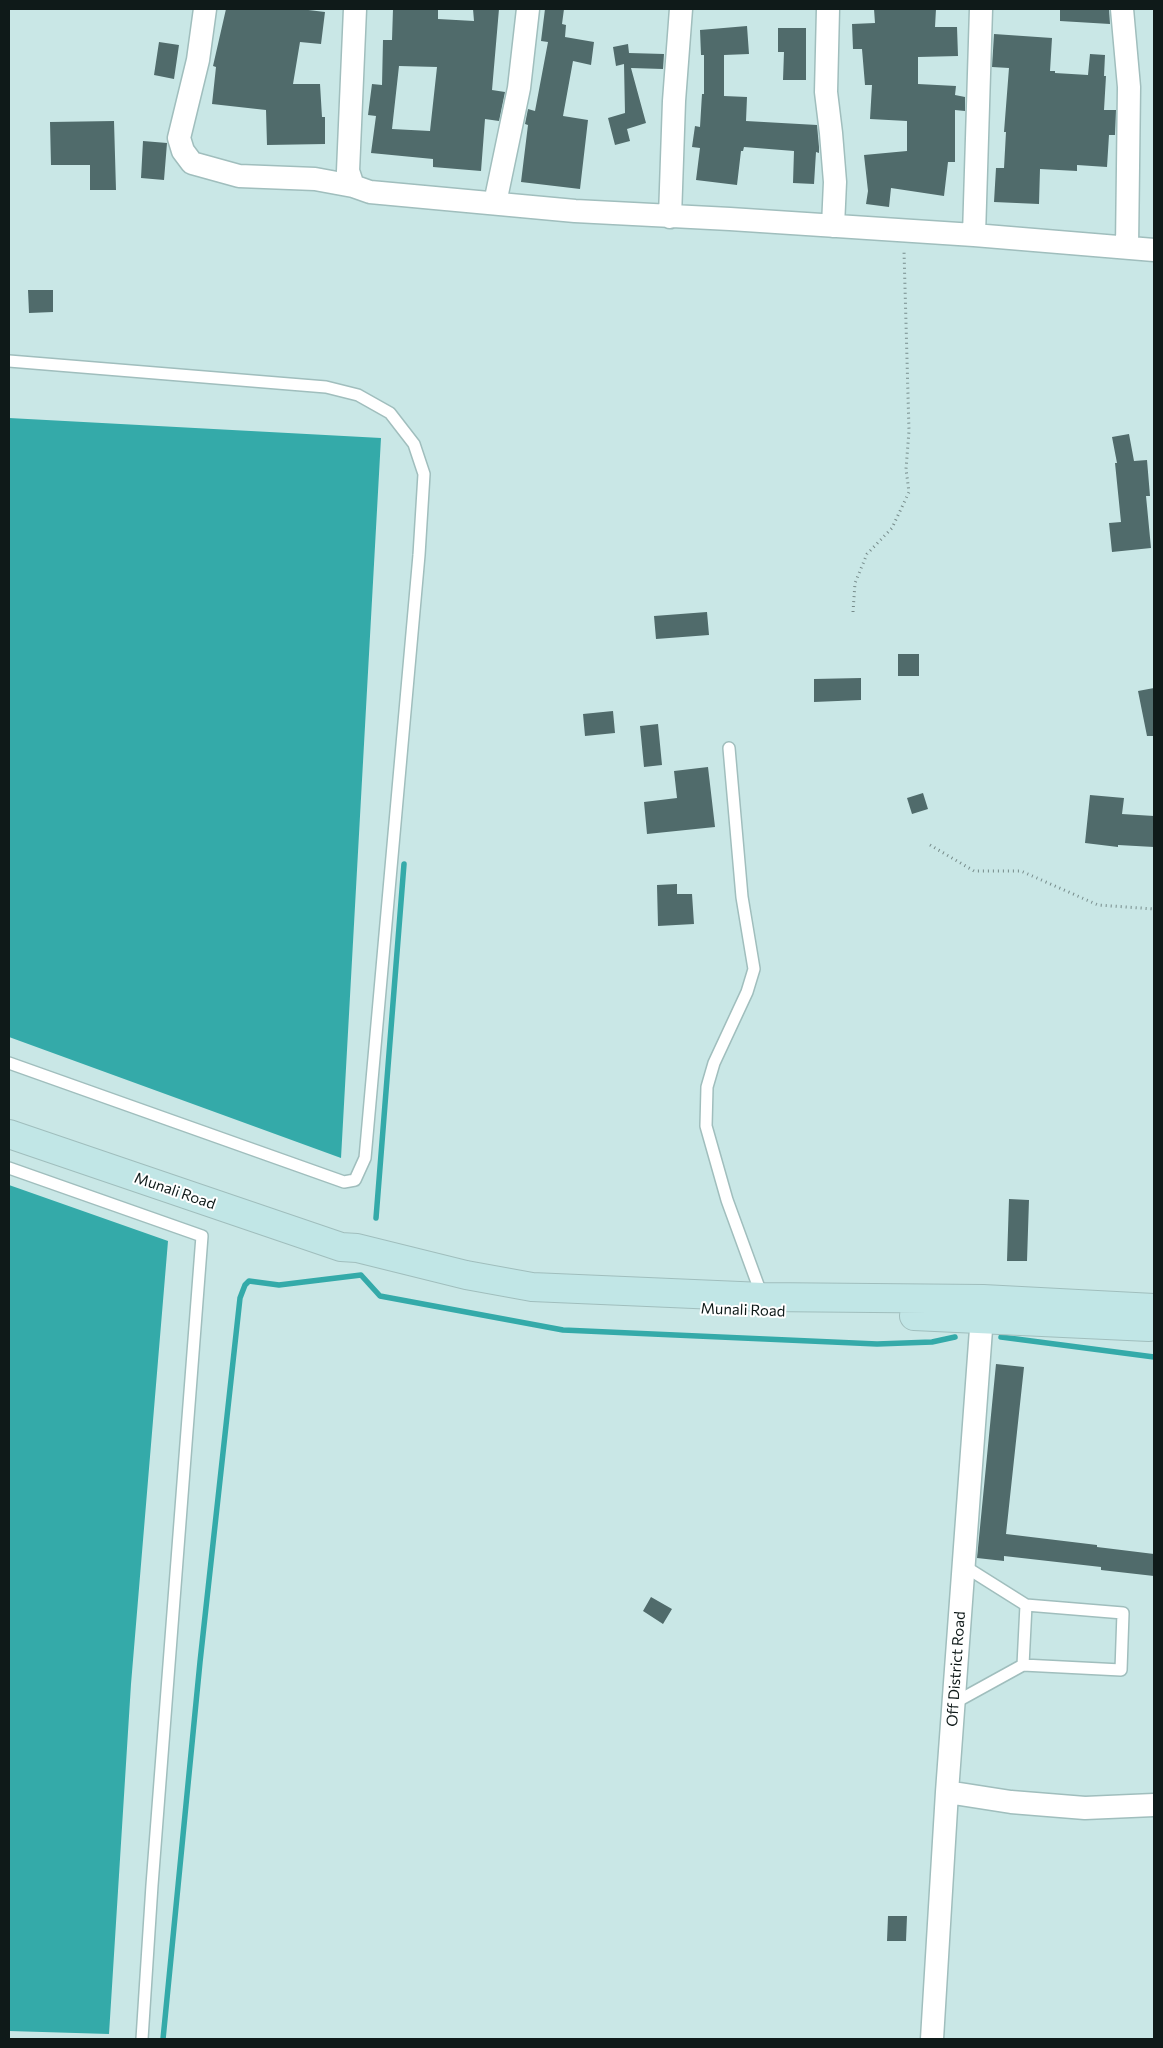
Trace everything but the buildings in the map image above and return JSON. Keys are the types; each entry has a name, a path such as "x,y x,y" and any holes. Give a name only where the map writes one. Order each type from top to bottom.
{"main road":[{"name":"Munali Road","path":"9,1134 341,1247 357,1248 466,1275 532,1287 983,1309 1154,1327"},
{"name":"Munali Road","path":"341,1247 355,1261 463,1288 530,1300 983,1309 1154,1308"}],"street":[{"path":"204,9 198,60 180,138 183,151 192,162 239,176 315,179 353,186 370,192 575,211 904,230 1154,250"},
{"path":"353,186 348,171 355,9"},
{"path":"495,203 519,88 528,9"},
{"path":"670,217 674,101 681,9"},
{"path":"828,9 826,92 834,182 833,226"},
{"path":"974,235 982,9"},
{"path":"1122,9 1129,87 1127,247"},
{"name":"Off District Road","path":"932,2039 947,1792 983,1309"},
{"path":"947,1792 1011,1802 1086,1808 1154,1805"}],"lane":[{"path":"9,361 326,387 358,395 390,413 414,444 424,474 420,555 365,1158 355,1180 344,1182 9,1063"},
{"path":"729,748 742,897 754,969 747,992 712,1071 707,1087 706,1126 727,1200 763,1297"},
{"path":"9,1168 202,1236 152,1885 142,2039"},
{"path":"954,1703 1023,1665 1121,1670 1123,1613 1026,1605 964,1566"},
{"path":"1023,1665 1026,1605"}],"path":[{"path":"853,612 855,583 867,554 892,528 909,492 906,469 909,432 904,230"},
{"path":"930,845 974,871 1021,871 1098,906 1154,909"}],"water":[{"path":"9,418 381,438 341,1158 9,1037"},
{"path":"9,1185 168,1241 131,1684 109,2034 9,2031"}],"waterway":[{"path":"376,1218 404,864"},
{"path":"163,2039 200,1662 240,1298 245,1285 249,1281 279,1285 361,1275 380,1296 563,1330 877,1344 932,1342 955,1337"},
{"path":"1001,1337 1154,1357"}]}
